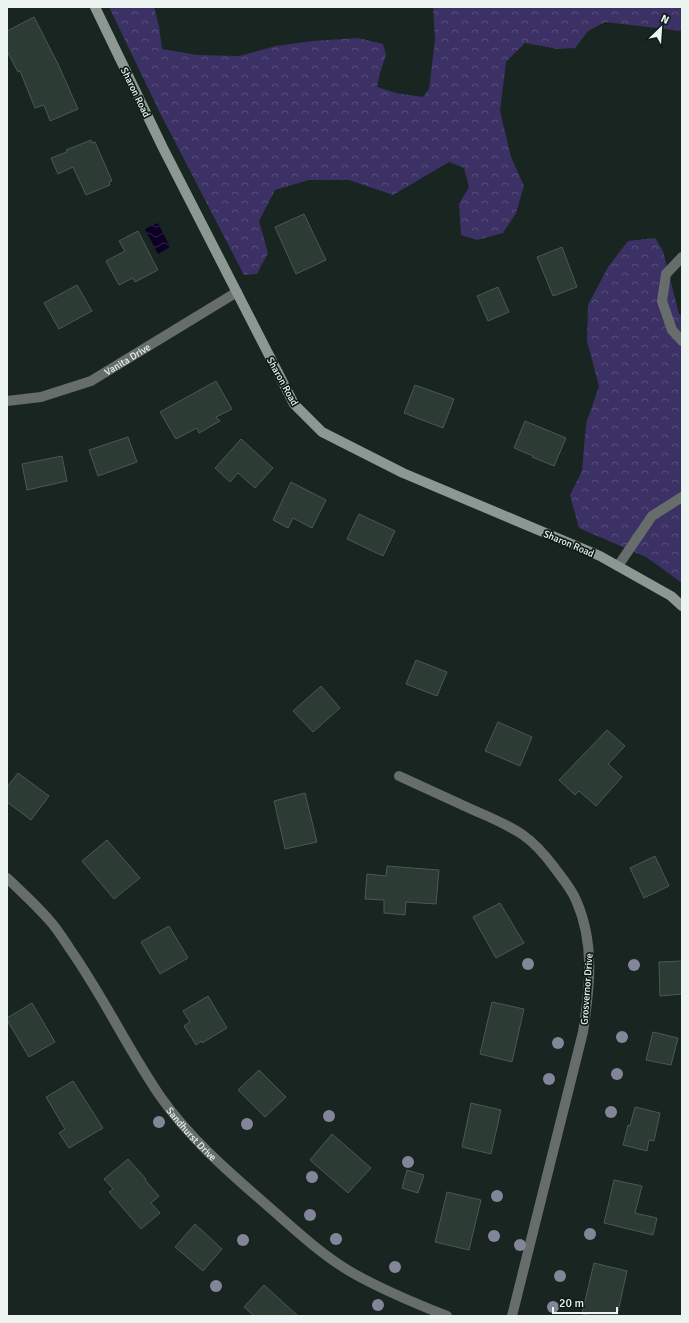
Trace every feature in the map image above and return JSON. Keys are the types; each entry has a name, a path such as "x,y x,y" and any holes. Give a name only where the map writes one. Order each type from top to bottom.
{"street":[{"name":"Sharon Road","path":"95,7 163,148 294,404 322,432 403,473 600,556 671,596 682,606"},
{"path":"682,257 666,274 662,301 672,330 682,342"},
{"name":"Vanita Drive","path":"7,401 41,397 91,381 237,292"},
{"path":"618,566 652,516 682,497"},
{"name":"Grosvernor Drive","path":"399,776 503,823 524,835 540,848 565,882 576,900 583,919 588,941 589,969 583,1032 512,1316"},
{"name":"Sandhurst Drive","path":"7,878 51,922 97,990 119,1030 161,1097 187,1130 208,1151 293,1229 323,1253 351,1272 381,1288 447,1316"}],"green space":[{"path":"109,7 154,7 159,26 162,49 197,55 239,56 276,46 313,41 358,38 383,44 386,55 377,87 396,93 423,97 429,89 435,40 433,7 682,7 682,31 605,22 588,31 575,48 558,49 525,43 506,62 500,111 511,157 524,186 516,213 503,233 477,240 461,235 459,204 469,187 464,168 449,162 393,195 349,180 309,180 275,190 259,221 268,253 257,274 244,275 160,113"},
{"path":"655,238 663,251 679,314 682,316 682,583 646,557 579,528 570,495 582,471 586,424 599,386 587,341 588,305 608,267 628,241"}],"water":[{"path":"158,223 170,247 158,254 145,229"}],"building":[{"path":"34,17 58,64 78,109 50,121 44,105 35,108 20,71 18,72 7,51 7,31"},
{"path":"91,140 92,143 95,142 112,181 109,182 110,185 86,195 73,167 58,174 51,158"},
{"path":"304,214 326,260 296,274 275,227"},
{"path":"138,231 158,270 135,282 133,278 119,285 106,261 125,251 119,241"},
{"path":"562,247 577,287 553,296 537,257"},
{"path":"77,285 92,311 59,329 44,303"},
{"path":"498,287 509,312 488,321 477,296"},
{"path":"216,381 232,409 216,417 220,421 199,433 197,428 176,439 160,412"},
{"path":"415,385 454,399 443,428 404,413"},
{"path":"525,421 566,438 554,466 514,448"},
{"path":"128,437 137,462 98,476 89,450"},
{"path":"241,439 273,468 255,488 238,473 230,482 215,468"},
{"path":"62,456 67,481 27,490 22,464"},
{"path":"291,482 326,500 312,528 293,518 288,528 273,520"},
{"path":"359,514 395,531 383,556 347,539"},
{"path":"416,660 447,672 437,696 406,684"},
{"path":"321,686 340,708 313,732 293,711"},
{"path":"498,722 532,737 520,766 485,751"},
{"path":"607,730 625,746 608,764 622,777 596,806 579,791 575,795 559,780"},
{"path":"18,773 49,796 31,820 7,802 7,787"},
{"path":"305,793 317,842 285,849 274,801"},
{"path":"107,840 140,878 114,899 82,861"},
{"path":"655,856 669,886 644,898 630,868"},
{"path":"387,866 439,870 436,904 406,902 405,915 384,913 384,900 365,899 367,874 386,876"},
{"path":"500,903 524,943 496,958 473,917"},
{"path":"169,926 188,958 160,974 141,942"},
{"path":"682,961 682,994 660,996 659,962"},
{"path":"208,996 227,1028 196,1045 184,1026 190,1022 183,1011"},
{"path":"492,1002 524,1009 512,1062 480,1054"},
{"path":"32,1003 55,1042 29,1057 7,1018"},
{"path":"653,1032 678,1038 671,1065 646,1060"},
{"path":"259,1070 286,1097 265,1117 238,1090"},
{"path":"73,1081 103,1128 69,1148 59,1133 65,1129 46,1097"},
{"path":"471,1103 501,1110 491,1154 462,1147"},
{"path":"635,1107 660,1113 654,1141 649,1140 647,1151 623,1145 628,1125 630,1126"},
{"path":"332,1134 371,1168 348,1193 310,1160"},
{"path":"128,1159 159,1196 151,1203 160,1213 141,1229 109,1192 113,1189 104,1179"},
{"path":"407,1170 424,1175 418,1193 402,1188"},
{"path":"614,1180 642,1186 635,1213 657,1218 653,1235 604,1223"},
{"path":"447,1192 481,1200 469,1250 435,1242"},
{"path":"195,1224 222,1249 203,1271 175,1247"},
{"path":"594,1263 627,1271 617,1316 592,1316 582,1314"},
{"path":"264,1285 298,1316 254,1316 244,1307"}]}
